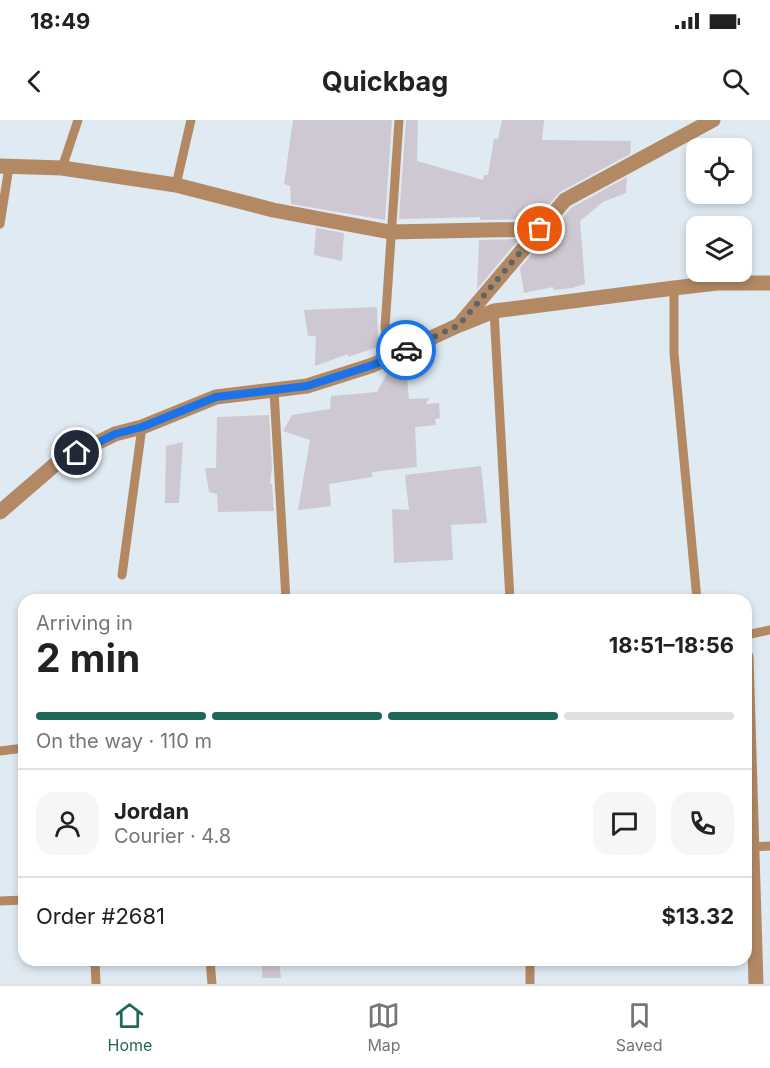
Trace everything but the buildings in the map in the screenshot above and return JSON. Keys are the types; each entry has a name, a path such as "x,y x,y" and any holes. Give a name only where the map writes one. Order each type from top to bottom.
{"street":[{"path":"459,325 565,200 713,120"},
{"path":"5,167 62,168 176,184 273,210 390,232 540,229"},
{"path":"0,512 58,462 115,434 142,427 216,397 307,386 373,365 494,311 717,283 770,283"},
{"path":"752,917 756,984"}],"lane":[{"path":"62,168 78,120"},
{"path":"176,184 191,120"},
{"path":"390,357 385,327 399,120"},
{"path":"0,224 5,167"},
{"path":"675,288 675,353 696,594"},
{"path":"494,311 510,594"},
{"path":"274,391 285,594"},
{"path":"122,574 142,427"},
{"path":"752,634 770,630"},
{"path":"0,751 18,749"},
{"path":"752,847 770,846"},
{"path":"0,901 18,900"},
{"path":"95,966 96,984"},
{"path":"210,966 212,984"},
{"path":"530,966 530,984"}],"way so far":[{"path":"406,350 459,325 540,229"}],"route":[{"path":"77,453 115,434 142,427 216,397 307,386 373,365 406,350"}]}
